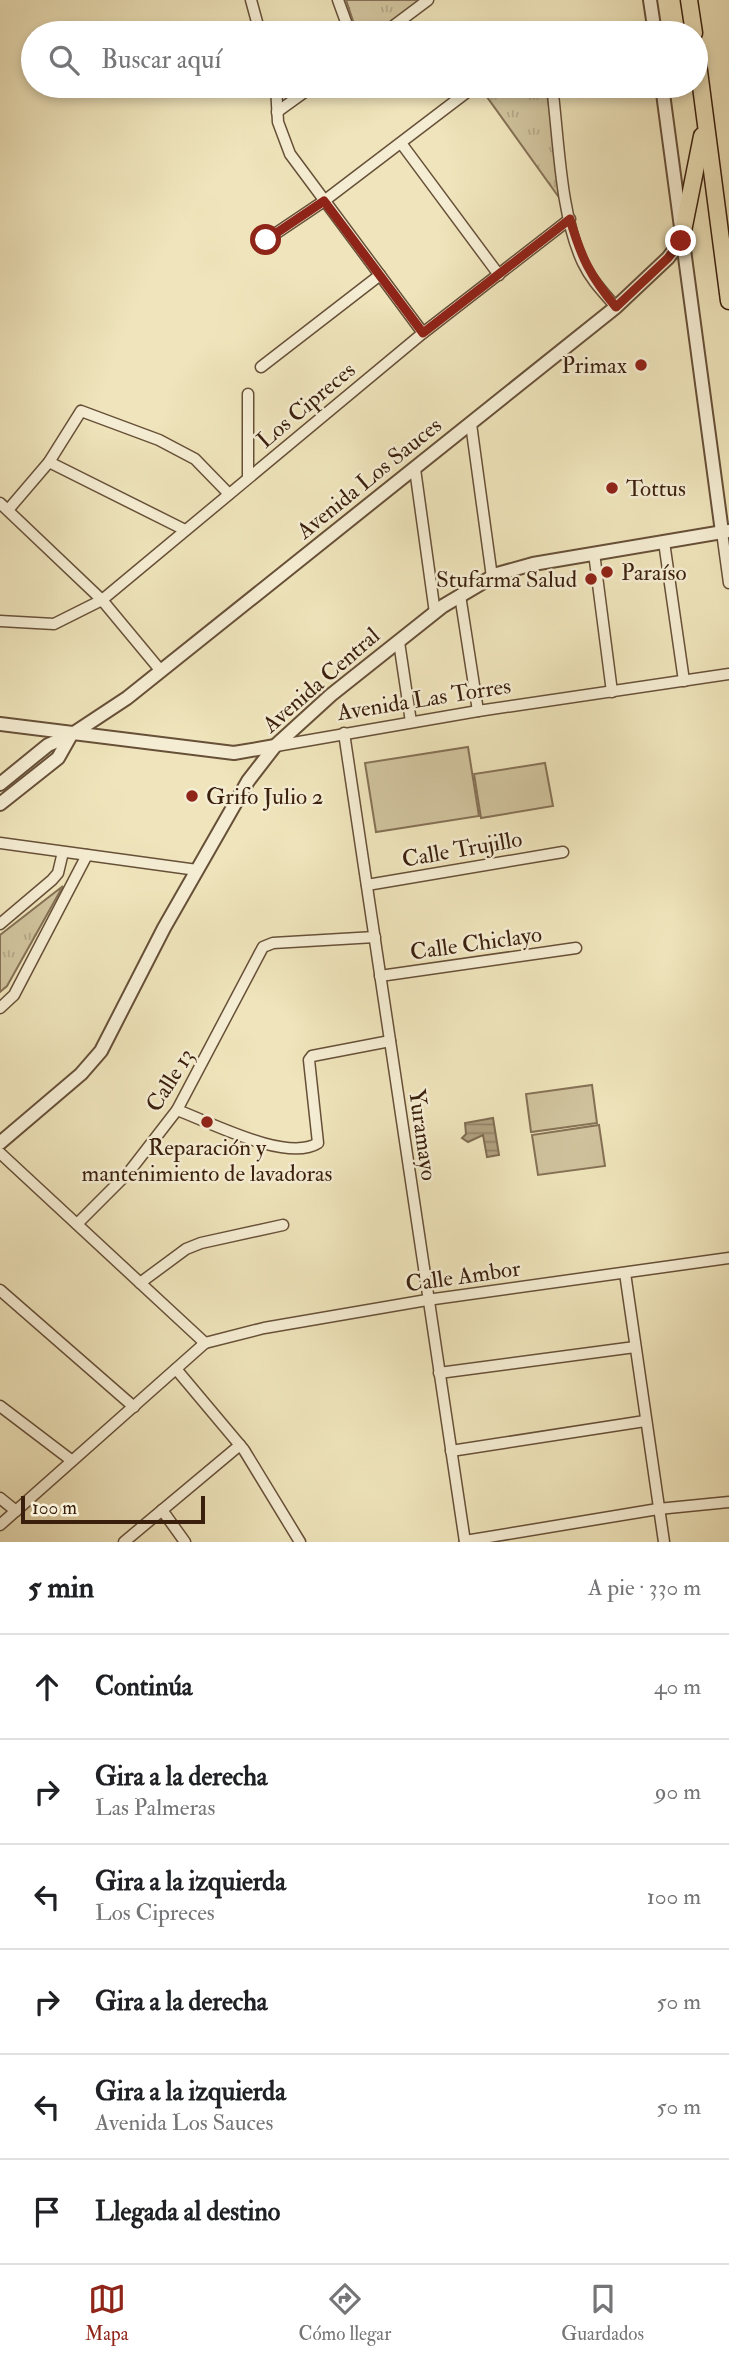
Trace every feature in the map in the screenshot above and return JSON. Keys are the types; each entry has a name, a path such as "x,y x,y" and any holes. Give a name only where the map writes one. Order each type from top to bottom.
{"main road":[{"path":"689,0 692,21"},
{"path":"703,98 729,302"},
{"path":"681,241 693,193 705,112"}],"street":[{"path":"251,0 257,21"},
{"path":"338,0 346,21"},
{"path":"400,21 428,0"},
{"path":"650,0 653,21"},
{"path":"276,98 278,122 290,154 423,333"},
{"path":"277,112 296,98"},
{"path":"266,240 324,201 459,98"},
{"path":"554,98 570,219 582,261 616,307"},
{"path":"663,98 681,241 726,532 729,583"},
{"path":"401,143 499,275"},
{"name":"Los Cipreces","path":"0,621 43,625 66,619 102,600 423,333 570,219"},
{"name":"Avenida Los Sauces","path":"0,784 48,745 71,735 127,698 415,469 616,307 668,258 681,241"},
{"path":"261,367 380,275"},
{"path":"248,394 248,478"},
{"path":"161,671 102,600 4,506 49,461 81,411 89,412 195,459 229,494"},
{"path":"471,424 492,577"},
{"path":"49,461 185,530"},
{"path":"415,469 435,613"},
{"name":"Avenida Central","path":"0,1143 81,1074 101,1051 197,870 248,781 275,746 331,695 435,613 492,577 533,564 726,532"},
{"path":"664,542 684,681"},
{"path":"594,554 612,692"},
{"path":"460,595 478,711"},
{"path":"398,642 411,722"},
{"name":"Avenida Las Torres","path":"0,724 71,735 233,753 478,711 729,674"},
{"name":"Yuramayo","path":"344,733 465,1541"},
{"name":"Avenida Los Sauces","path":"0,804 58,758 71,735"},
{"path":"0,843 197,870"},
{"path":"0,924 52,880 58,873 63,852"},
{"name":"Calle Trujillo","path":"367,885 563,852"},
{"path":"0,1008 15,995 87,855"},
{"name":"Calle 13","path":"77,1224 129,1172 177,1110 208,1056 259,952 267,943 375,937"},
{"name":"Calle Chiclayo","path":"380,976 576,948"},
{"path":"177,1110 280,1149 312,1146 318,1143 309,1060 312,1056 390,1041"},
{"path":"0,1153 205,1343 0,1525"},
{"path":"140,1283 186,1249 283,1224"},
{"name":"Calle Ambor","path":"205,1343 264,1328 427,1300 729,1258"},
{"path":"625,1273 663,1542"},
{"path":"0,1290 134,1407"},
{"path":"439,1373 635,1347"},
{"path":"176,1369 240,1445 300,1542"},
{"path":"0,1406 71,1460"},
{"path":"451,1451 645,1421"},
{"path":"124,1542 240,1445"},
{"path":"0,1498 16,1511"},
{"path":"465,1541 658,1509 729,1502"},
{"path":"162,1510 185,1542"}],"green space":[{"path":"346,0 420,0 391,21 353,21"},
{"path":"488,98 548,98 563,203"},
{"path":"468,747 479,816 376,832 365,763"},
{"path":"545,763 553,806 481,818 474,774"},
{"path":"63,886 7,986 0,992 0,935"},
{"path":"592,1085 597,1123 531,1132 526,1094"},
{"path":"599,1125 605,1166 538,1175 532,1135"}],"shaded area":[{"path":"493,1118 499,1155 487,1157 483,1135 468,1142 462,1138 466,1134 465,1123"}],"place":[{"name":"Primax","path":"641,365"},
{"name":"Tottus","path":"612,488"},
{"name":"Paraíso","path":"607,572"},
{"name":"Stufarma Salud","path":"591,579"},
{"name":"Grifo Julio 2","path":"192,796"},
{"name":"Reparación y mantenimiento de lavadoras","path":"207,1122"}],"route":[{"path":"266,240 324,201 423,333 570,219 582,261 616,307 668,258 681,241"}]}
